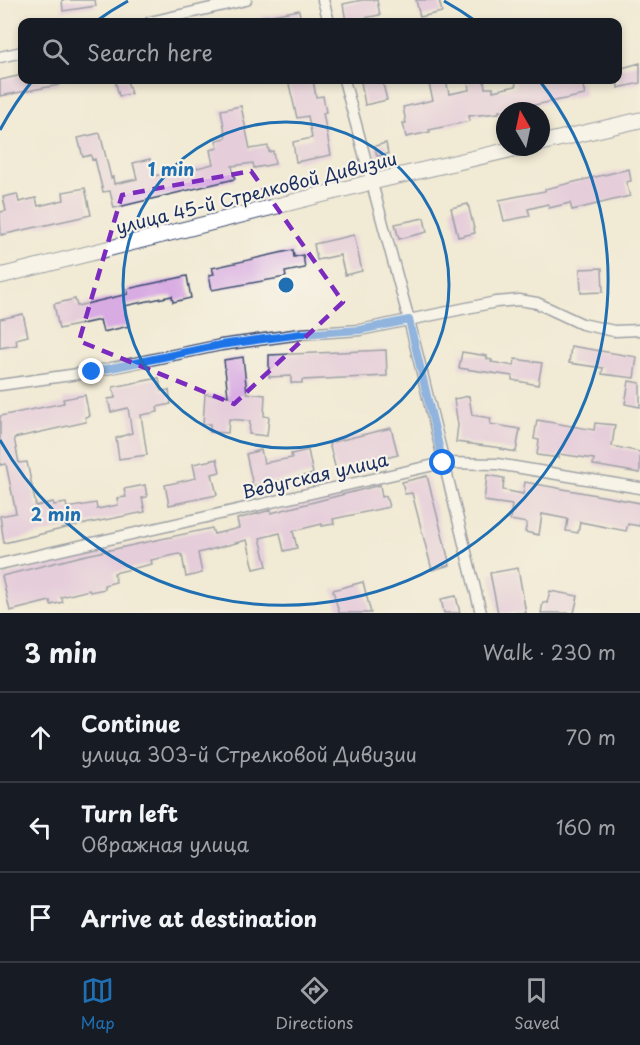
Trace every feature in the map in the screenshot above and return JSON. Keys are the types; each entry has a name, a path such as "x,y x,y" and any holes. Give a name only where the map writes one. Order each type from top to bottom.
{"main road":[{"path":"550,141 640,120"},
{"name":"улица 45-й Стрелковой Дивизии","path":"0,276 496,153"}],"street":[{"path":"167,18 246,0"},
{"path":"323,0 328,18"},
{"path":"0,57 18,53"},
{"path":"345,84 409,320 481,613"},
{"path":"0,385 92,372 220,345 301,334 360,330 496,302 519,300 537,303 582,324 614,331 640,330"},
{"name":"Ведугская улица","path":"0,564 443,463 496,464 640,488"}],"highlighted area":[{"path":"251,171 343,302 234,404 79,341 122,195"}],"building":[{"path":"62,0 95,0 96,6 63,11"},
{"path":"377,0 380,15 345,18 343,4"},
{"path":"416,0 439,0 442,12 420,17"},
{"path":"299,10 300,18 260,18"},
{"path":"640,63 640,83 618,88 618,84 622,84 622,68"},
{"path":"18,76 18,84 59,85 0,96 0,80"},
{"path":"116,84 128,84 131,94 119,96"},
{"path":"289,84 314,84 316,97 323,96 326,112 323,113 331,155 296,162 293,142 312,138 308,116 297,118"},
{"path":"361,84 383,84 387,100 365,105"},
{"path":"429,84 447,84 449,94 469,90 468,84 484,84 485,88 493,88 493,91 516,86 516,84 583,84 585,95 549,102 496,102 496,113 469,116 470,121 406,137 403,107 433,100"},
{"path":"241,106 250,149 268,146 269,152 273,151 275,164 254,168 253,163 232,166 235,179 114,208 110,191 103,192 95,159 92,160 91,155 83,157 78,138 100,133 114,184 137,179 133,163 150,159 154,176 170,173 170,175 213,164 210,150 218,148 216,140 226,138 221,110"},
{"path":"386,143 388,154 377,156 375,146"},
{"path":"629,169 631,181 626,182 630,196 572,210 570,203 549,208 548,204 528,209 530,216 504,221 499,200 545,191 545,189"},
{"path":"85,188 91,215 1,235 0,212 6,211 3,197 17,194 19,202 36,198 38,206 64,200 63,192"},
{"path":"468,204 475,233 458,237 451,208"},
{"path":"424,218 427,232 399,239 395,224"},
{"path":"354,235 362,271 345,275 340,255 317,260 314,244"},
{"path":"293,250 294,257 303,255 305,268 285,272 286,277 212,290 209,275 214,274 212,268"},
{"path":"602,268 603,292 581,293 580,269"},
{"path":"187,276 191,298 173,302 172,296 124,306 129,326 103,332 100,320 59,329 54,304 75,299 77,306 128,294 127,289"},
{"path":"23,314 28,336 16,339 17,345 0,348 0,319"},
{"path":"571,346 637,357 634,378 602,374 603,368 569,363"},
{"path":"386,350 387,376 302,380 302,383 291,383 291,376 269,377 269,355"},
{"path":"462,352 487,356 487,359 492,360 491,362 514,366 515,359 542,363 538,385 512,380 512,376 459,368"},
{"path":"243,357 247,393 265,395 264,416 269,417 267,436 249,434 250,421 229,419 228,433 210,432 210,424 203,424 205,394 228,396 224,360"},
{"path":"159,378 161,391 169,390 171,404 157,407 158,412 141,415 147,455 119,459 116,438 132,433 128,408 111,412 108,399 115,398 113,387"},
{"path":"629,381 640,383 640,407 625,404"},
{"path":"85,395 89,416 85,417 86,422 14,438 19,463 27,462 36,506 53,502 54,505 66,503 67,508 96,503 97,509 118,505 117,498 126,497 124,489 145,485 147,497 142,498 145,512 4,543 0,516 16,513 6,464 0,465 0,416 64,403 63,399"},
{"path":"469,396 472,415 491,418 490,424 520,429 516,452 456,442 458,425 454,399"},
{"path":"537,420 594,430 595,423 615,425 612,446 640,452 640,473 593,465 594,459 559,454 559,458 537,455 539,440 534,439"},
{"path":"391,428 398,455 336,470 329,443"},
{"path":"261,450 264,463 292,458 291,454 308,450 313,474 253,486 246,454"},
{"path":"217,459 220,472 212,474 217,495 169,505 165,485 196,478 193,464"},
{"path":"487,475 504,478 503,490 523,494 525,482 640,503 640,526 628,524 626,531 580,522 578,533 566,531 568,519 542,514 539,535 525,532 527,523 510,520 512,505 484,501"},
{"path":"427,476 450,565 432,570 412,493 405,494 402,482"},
{"path":"380,485 382,497 386,496 389,507 333,519 334,524 322,526 322,524 293,531 297,548 284,551 280,533 260,538 267,566 254,569 247,540 198,553 202,573 186,577 182,555 179,554 151,560 152,564 114,573 116,582 104,585 105,589 90,592 89,590 61,597 63,602 51,605 50,601 10,611 2,576 212,528 214,534 239,528 237,519 271,510 271,513"},
{"path":"518,568 526,613 498,613 490,573"},
{"path":"363,582 371,613 339,613 333,590"},
{"path":"550,591 578,596 574,613 541,613 543,602 547,603"},
{"path":"456,596 460,613 444,613 441,599"}],"route":[{"path":"92,372 220,345 301,334 360,330 409,320 443,463"}]}
